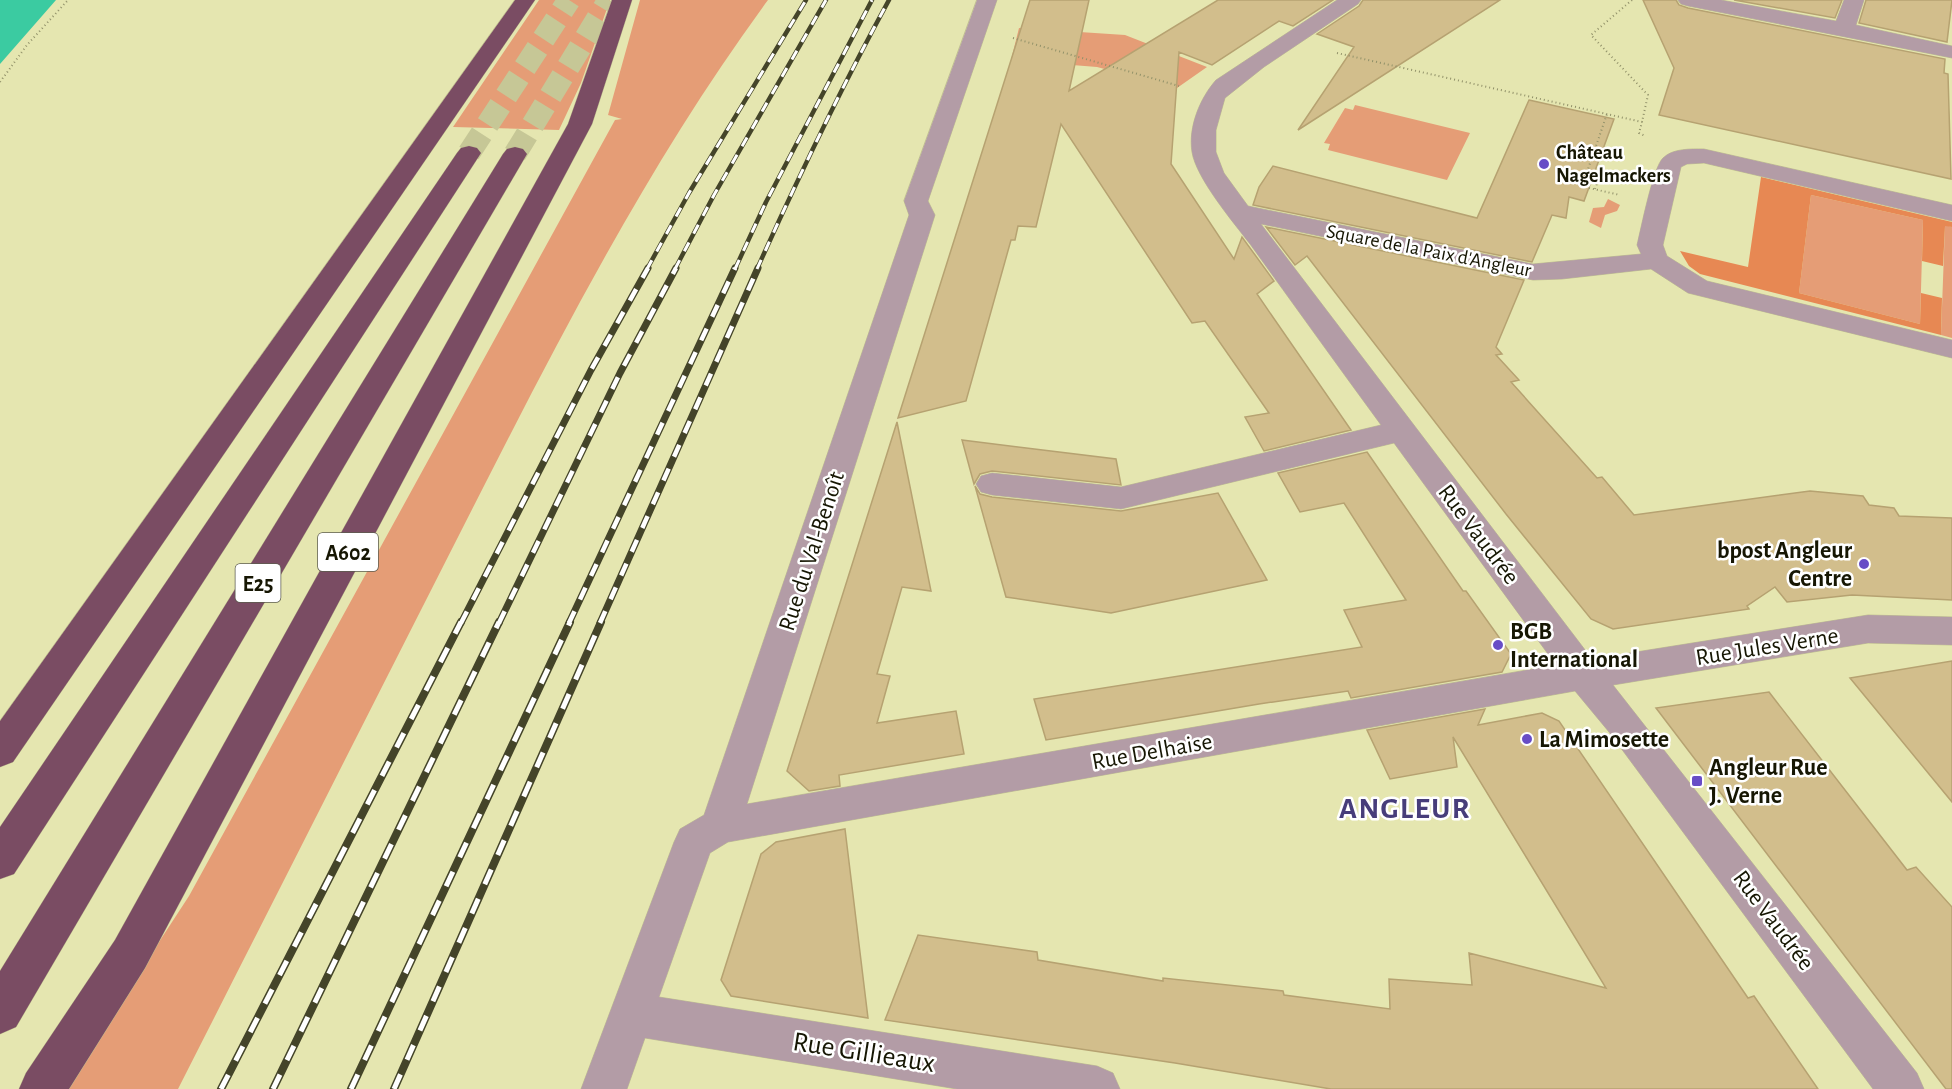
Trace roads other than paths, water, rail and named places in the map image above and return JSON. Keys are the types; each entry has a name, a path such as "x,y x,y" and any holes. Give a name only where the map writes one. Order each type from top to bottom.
{"highway":[{"path":"0,751 525,0"},
{"name":"A602","path":"42,1089 130,954 580,124 622,0"},
{"name":"E25","path":"0,861 469,153"},
{"name":"E25","path":"0,1012 515,154"}],"street":[{"name":"Rue Vaudrée","path":"1351,0 1224,85 1214,96 1204,130 1204,152 1212,173 1583,675 1629,730 1901,1089"},
{"path":"1688,0 1844,28 1952,52"},
{"path":"1844,28 1854,0"},
{"name":"Rue du Val-Benoît","path":"720,826 922,215 916,201 982,15"},
{"path":"1952,213 1704,156 1685,156 1670,164 1650,245 1656,260 1698,287 1952,349"},
{"name":"Square de la Paix d'Angleur","path":"1239,212 1533,272 1562,271 1656,260"},
{"path":"992,484 1121,498 1401,431"},
{"name":"Rue Jules Verne","path":"1583,675 1868,630 1952,632"},
{"name":"Rue Delhaise","path":"720,826 1583,675"},
{"path":"604,1089 694,842 720,826"},
{"name":"Rue Gillieaux","path":"632,1014 1097,1089"}],"tunnel":[{"path":"469,153 569,0"},
{"path":"515,154 609,0"}],"railway":[{"path":"647,269 689,193 806,0"},
{"path":"675,269 714,195 826,0"},
{"path":"735,269 766,202 872,0"},
{"path":"757,269 820,133 889,0"},
{"path":"461,623 591,370 648,268"},
{"path":"499,623 620,373 676,268"},
{"path":"569,623 735,268"},
{"path":"600,623 758,268"},
{"path":"221,1089 461,622"},
{"path":"273,1089 499,622"},
{"path":"351,1089 570,622"},
{"path":"394,1089 601,622"}],"place":[{"name":"Château Nagelmackers","path":"1544,164"},
{"name":"bpost Angleur Centre","path":"1864,564"},
{"name":"BGB International","path":"1498,645"},
{"name":"La Mimosette","path":"1527,739"},
{"name":"Angleur Rue J. Verne","path":"1697,781"}],"district":[{"name":"ANGLEUR","path":"1405,808"}]}
